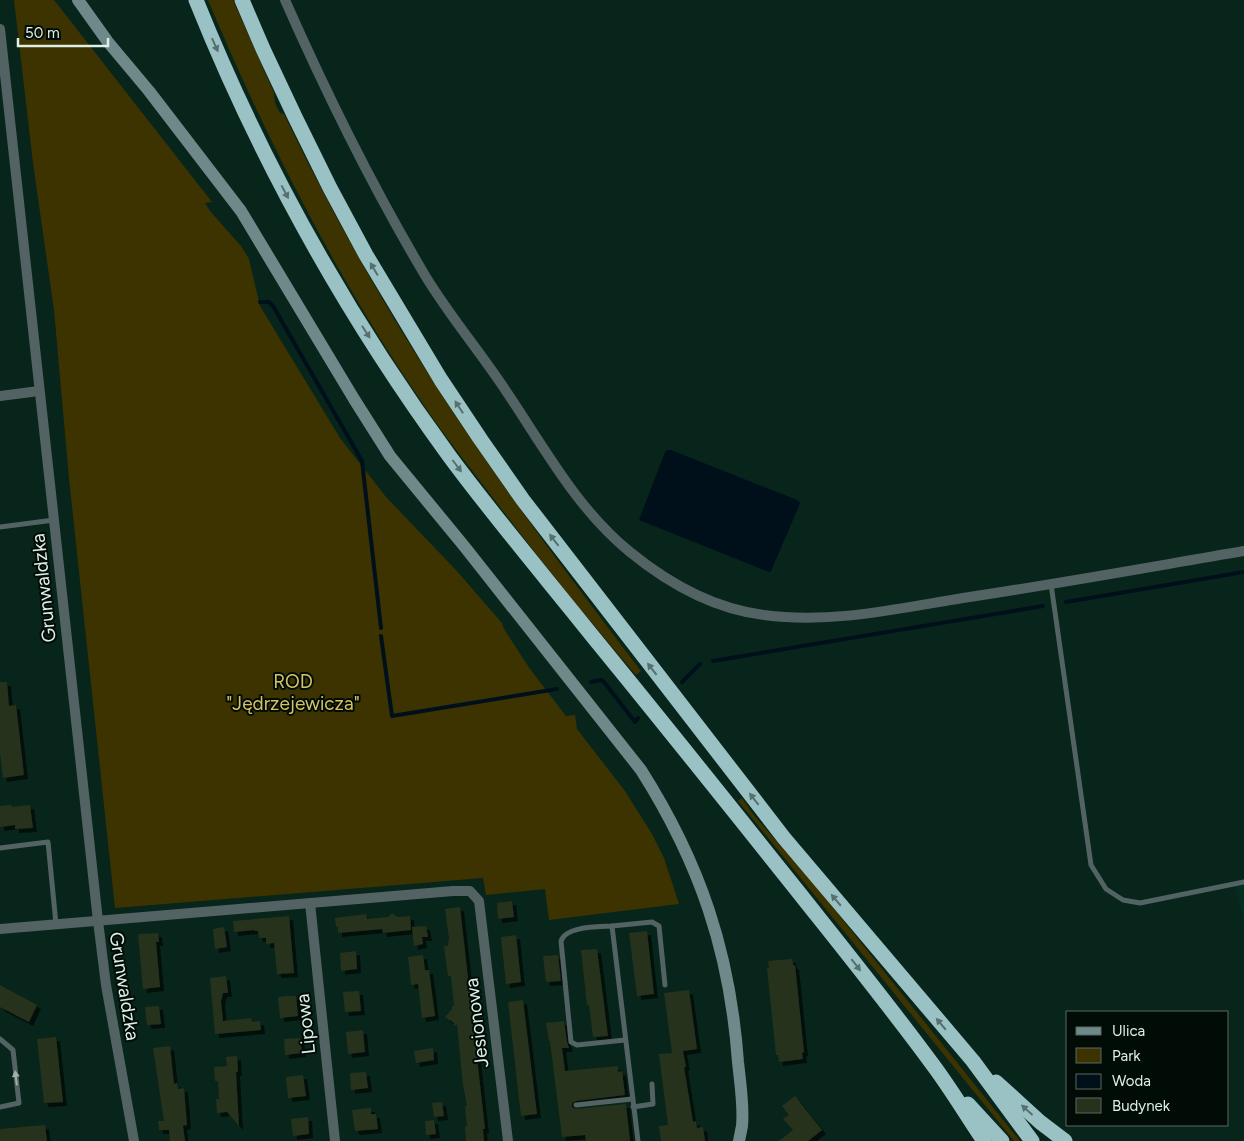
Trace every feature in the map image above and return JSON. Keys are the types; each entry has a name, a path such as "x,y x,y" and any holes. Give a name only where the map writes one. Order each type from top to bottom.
{"highway":[{"path":"196,0 238,99 304,227 344,298 449,455 520,548 627,678 936,1068 1002,1141"},
{"path":"242,0 295,117 357,238 441,380 481,440 523,500 784,838 973,1061 1032,1141"},
{"path":"973,1061 1040,1122 1065,1141"},
{"path":"936,1068 984,1141"}],"street":[{"path":"78,0 108,42 149,91 241,211 390,456 641,770 665,808 693,865 719,940 733,1008 742,1125 739,1141"},
{"path":"285,0 355,149 428,280 506,390 578,498 628,551 650,567 699,596 725,606 760,615 801,619 847,617 1244,551"},
{"name":"Grunwaldzka","path":"0,30 38,391 98,921 106,986 134,1141"},
{"path":"0,396 38,391"},
{"name":"Jesionowa","path":"310,903 453,891 470,891 479,901 508,1141"},
{"path":"0,929 310,903"},
{"name":"Lipowa","path":"310,903 335,1141"},
{"path":"742,1125 748,1141"}],"lane":[{"path":"0,527 54,520"},
{"path":"1051,584 1091,865 1106,889 1123,900 1140,903 1244,882"},
{"path":"0,848 48,842 56,924"},
{"path":"625,1040 577,1045 571,1042 561,941 563,935 571,930 652,922 659,926 665,985"},
{"path":"612,926 638,1141"},
{"path":"0,1039 13,1050 19,1103 0,1107"},
{"path":"633,1107 653,1104 652,1084"},
{"path":"576,1106 632,1099"}],"shaded area":[{"path":"1244,882 1244,921 1234,884"}],"green space":[{"name":"ROD \"Jędrzejewicza\"","path":"14,0 54,0 212,202 205,203 241,246 249,259 260,306 340,438 386,497 456,570 502,623 530,669 566,716 575,715 577,729 625,791 652,834 664,858 679,904 549,920 545,889 486,895 483,878 115,908 69,478 54,310 33,163"},
{"path":"208,0 233,0 274,93 275,103 280,113 284,114 326,198 395,321 491,469 641,671 636,675 558,582 458,452 425,407 386,348 329,252 277,153"},
{"path":"742,798 753,814 818,889 1020,1141 1014,1141 738,801"}],"water":[{"path":"667,450 797,500 800,503 771,571 769,572 639,520"}],"building":[{"path":"0,682 7,682 9,706 16,705 24,775 3,778 0,753"},
{"path":"11,805 12,807 30,805 33,828 15,829 15,825 0,827 0,806"},
{"path":"512,901 514,917 498,919 497,903"},
{"path":"460,907 485,1129 483,1129 484,1141 466,1141 465,1106 467,1106 457,1025 454,1026 454,1023 445,1017 452,1009 452,1006 454,1006 451,976 448,976 444,946 448,946 449,938 445,909"},
{"path":"392,913 397,917 410,916 411,930 383,933 382,929 338,933 338,926 336,927 335,918 366,914 367,919 388,917"},
{"path":"289,916 294,973 277,974 274,943 266,944 266,938 259,938 258,931 234,932 233,921"},
{"path":"426,926 428,937 422,937 423,944 414,946 412,927"},
{"path":"224,927 227,947 215,949 213,929"},
{"path":"647,931 654,994 637,996 629,933"},
{"path":"158,933 159,942 156,942 160,987 143,989 138,934"},
{"path":"516,935 521,982 506,984 501,937"},
{"path":"597,949 608,1036 593,1037 589,1005 587,1005 581,950"},
{"path":"356,951 357,969 341,971 340,953"},
{"path":"423,955 425,970 429,970 435,1016 422,1018 418,984 411,985 408,957"},
{"path":"558,955 561,981 546,982 543,956"},
{"path":"792,959 793,965 795,965 804,1052 802,1053 803,1059 779,1062 778,1055 776,1055 767,968 769,968 768,961"},
{"path":"226,976 228,993 223,993 221,1001 223,1021 251,1018 252,1022 260,1021 261,1030 215,1034 210,978"},
{"path":"0,985 37,1005 29,1022 0,1007"},
{"path":"689,990 697,1049 683,1051 686,1067 684,1067 693,1122 696,1121 697,1128 703,1127 705,1141 661,1141 659,1126 668,1125 659,1054 672,1053 664,993"},
{"path":"359,991 361,1011 345,1012 343,992"},
{"path":"296,996 298,1016 280,1018 278,997"},
{"path":"523,1000 537,1114 521,1116 508,1002"},
{"path":"159,1006 161,1024 147,1025 145,1007"},
{"path":"564,1021 569,1048 562,1048 565,1071 618,1066 618,1072 622,1071 625,1095 576,1101 572,1103 572,1107 576,1109 626,1104 630,1141 586,1141 585,1135 562,1137 546,1023"},
{"path":"363,1030 365,1052 348,1054 346,1032"},
{"path":"56,1037 63,1102 44,1103 37,1039"},
{"path":"300,1038 302,1053 285,1055 284,1039"},
{"path":"170,1046 174,1084 177,1083 178,1089 184,1088 187,1125 183,1126 185,1141 170,1141 169,1130 159,1130 158,1121 164,1121 153,1048"},
{"path":"433,1048 434,1060 416,1063 414,1051"},
{"path":"237,1056 239,1126 227,1112 217,1113 216,1099 219,1099 218,1081 215,1081 214,1067 227,1066 226,1057"},
{"path":"366,1072 368,1088 351,1090 350,1073"},
{"path":"303,1075 306,1096 288,1098 286,1077"},
{"path":"795,1096 822,1130 808,1141 779,1141 793,1130 783,1119 789,1115 782,1106"},
{"path":"442,1102 444,1116 434,1117 432,1103"},
{"path":"371,1108 371,1114 376,1114 378,1129 355,1131 352,1110"},
{"path":"308,1117 309,1134 293,1136 291,1119"},
{"path":"434,1120 436,1134 426,1135 425,1121"},
{"path":"45,1125 47,1141 0,1141 0,1129"}],"waterway":[{"path":"260,302 269,302 273,306 362,461 381,628"},
{"path":"1066,602 1244,572"},
{"path":"713,661 1043,606"},
{"path":"381,636 392,716 557,689"},
{"path":"682,682 700,664"},
{"path":"591,682 601,680 604,682 635,722 638,718"}]}
